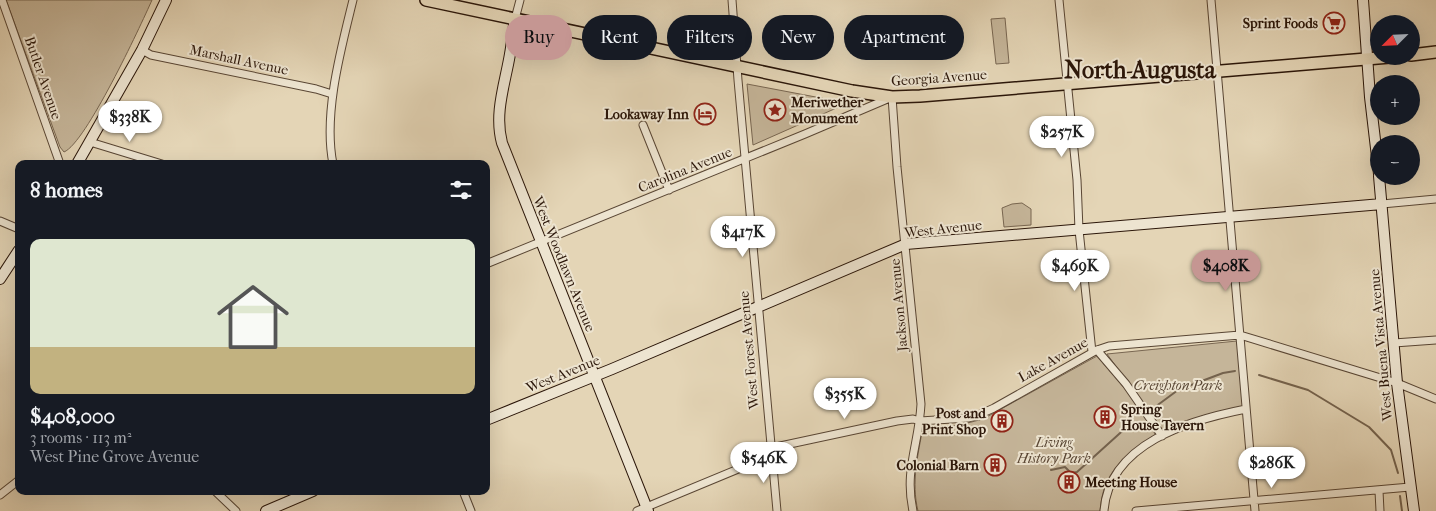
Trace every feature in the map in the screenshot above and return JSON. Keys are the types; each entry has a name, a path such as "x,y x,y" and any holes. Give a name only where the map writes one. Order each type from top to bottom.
{"main road":[{"name":"Georgia Avenue","path":"426,0 505,17"},
{"name":"Georgia Avenue","path":"572,31 852,91 892,96 920,96 1370,60"},
{"path":"1420,54 1436,52"}],"street":[{"name":"Butler Avenue","path":"2,0 59,160"},
{"path":"332,160 330,140 332,94 353,0"},
{"path":"516,15 520,0"},
{"name":"West Forest Avenue","path":"732,0 736,66 778,511"},
{"path":"1059,0 1068,84 1079,230 1094,351 1126,384 1162,436"},
{"path":"1211,0 1255,511"},
{"name":"West Buena Vista Avenue","path":"1363,0 1375,135"},
{"path":"79,160 142,50 165,1"},
{"name":"Marshall Avenue","path":"142,50 151,55 316,89 332,94"},
{"name":"West Woodlawn Avenue","path":"509,60 499,108 499,127 505,151 594,376 644,510"},
{"name":"Carolina Avenue","path":"490,262 836,122 892,96"},
{"name":"Jackson Avenue","path":"892,96 920,404 920,421 910,472 910,492 913,511"},
{"path":"642,125 669,190"},
{"path":"90,142 149,160"},
{"name":"West Buena Vista Avenue","path":"1380,185 1398,383 1414,511"},
{"name":"West Avenue","path":"490,418 906,244 1230,218 1436,199"},
{"path":"0,220 15,227"},
{"path":"0,279 15,256"},
{"name":"Lake Avenue","path":"644,510 771,452 897,421 968,418 984,413 1094,351 1109,346 1240,335 1398,383 1436,400"},
{"path":"1394,343 1436,340"},
{"path":"1104,511 1108,489 1120,467 1139,450 1162,436 1200,420 1246,409"},
{"path":"0,495 15,483"},
{"path":"1136,511 1410,487"},
{"path":"1379,491 1380,511"},
{"path":"219,495 236,511"},
{"path":"266,511 298,495"},
{"path":"465,495 471,511"}],"green space":[{"path":"6,0 152,0 112,83 74,144 64,152 60,147"},
{"path":"1005,18 1009,63 996,64 991,19"},
{"path":"747,84 842,102 841,106 753,145"},
{"path":"1022,203 1031,209 1031,225 1004,227 1002,208"},
{"name":"Creighton Park","path":"1237,341 1243,407 1202,416 1164,432 1107,354"},
{"name":"Living History Park","path":"1097,356 1137,404 1156,436 1134,451 1117,466 1106,485 1100,511 918,511 915,479 923,427 960,425 983,419"}],"waterway":[{"path":"1155,407 1178,390 1223,373 1235,371"},
{"path":"1259,375 1308,390 1369,427 1391,450 1398,473"},
{"path":"1051,470 1065,467 1071,473 1077,472 1129,425"},
{"path":"1400,496 1402,511"}],"place":[{"name":"Sprint Foods","path":"1334,23"},
{"name":"Meriwether Monument","path":"775,110"},
{"name":"Lookaway Inn","path":"705,114"},
{"name":"Spring House Tavern","path":"1105,417"},
{"name":"Post and Print Shop","path":"1002,421"},
{"name":"Colonial Barn","path":"995,465"},
{"name":"Meeting House","path":"1069,482"}],"district":[{"name":"North Augusta","path":"1140,70"}]}
